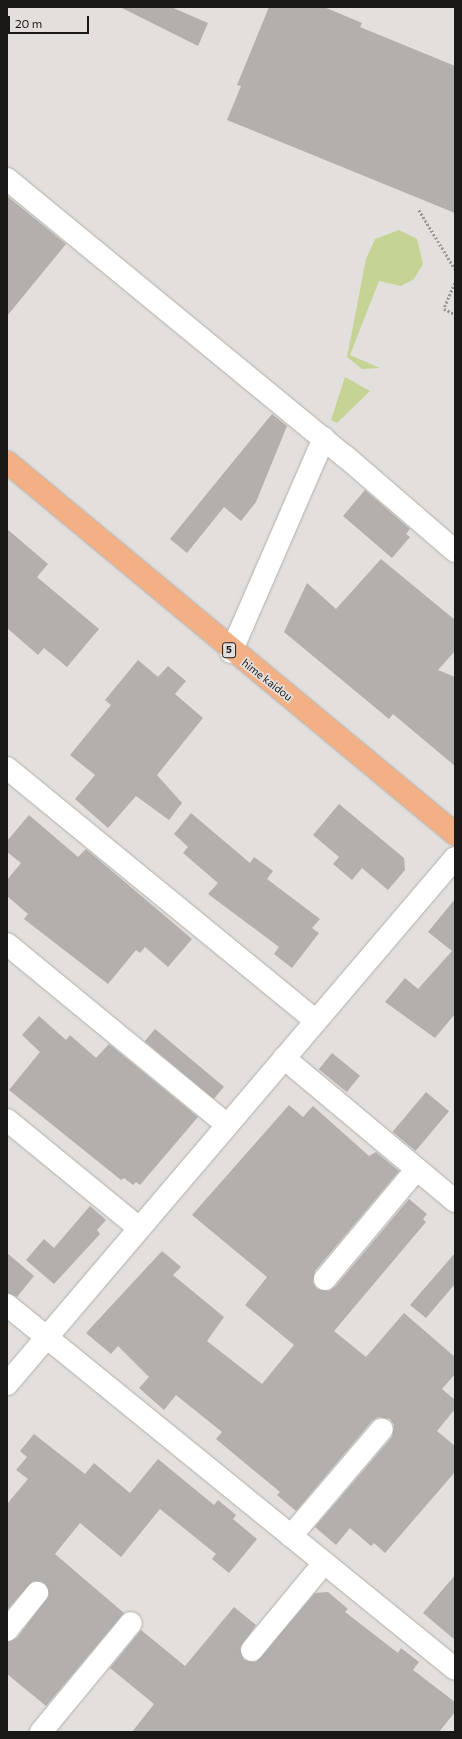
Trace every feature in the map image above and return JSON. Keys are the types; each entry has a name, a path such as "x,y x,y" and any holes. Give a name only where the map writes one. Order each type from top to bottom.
{"main road":[{"name":"hime kaidou","path":"7,462 112,547 231,652 455,834"}],"street":[{"path":"7,179 324,438 455,551"},
{"path":"231,652 324,438"},
{"path":"7,768 316,1021"},
{"path":"7,1384 455,858"},
{"path":"7,944 227,1126"},
{"path":"284,1058 455,1201"},
{"path":"7,1120 139,1228"},
{"path":"325,1279 417,1169"},
{"path":"7,1305 455,1669"},
{"path":"291,1536 382,1429"},
{"path":"252,1650 324,1563"},
{"path":"7,1630 37,1593"},
{"path":"41,1732 131,1623"}],"path":[{"path":"419,210 455,269"},
{"path":"455,283 444,309 455,314"}],"green space":[{"path":"399,230 417,239 423,264 414,279 401,286 379,281 350,355 380,368 362,369 347,357 366,259 375,239"},
{"path":"345,377 370,391 337,423 331,420"}],"building":[{"path":"120,7 171,7 208,23 198,46"},
{"path":"269,7 324,7 362,23 360,27 455,66 455,213 227,120 241,86 237,85"},
{"path":"7,196 66,244 7,316"},
{"path":"272,414 287,426 256,502 241,521 224,507 187,553 170,539"},
{"path":"365,490 410,529 406,534 410,537 392,558 343,516"},
{"path":"7,529 48,564 37,577 99,629 67,667 44,648 38,655 7,628"},
{"path":"381,559 455,620 455,651 438,670 455,677 455,766 393,714 389,719 284,632 307,583 336,609"},
{"path":"138,660 158,677 168,666 186,681 175,694 203,718 157,775 182,803 169,820 136,796 108,828 75,799 95,775 70,755 111,705 105,700"},
{"path":"339,804 404,858 405,870 388,890 362,868 352,880 333,864 339,857 313,835"},
{"path":"191,813 250,863 254,857 273,871 267,879 320,919 312,928 319,933 292,968 274,954 279,947 208,894 218,883 183,853 188,847 174,834"},
{"path":"29,815 78,857 86,849 192,939 168,967 145,947 140,953 136,950 108,984 24,919 28,914 7,896 7,880 21,863 7,852 7,841"},
{"path":"455,899 455,1014 435,1038 385,1002 405,978 418,989 452,951 428,932"},
{"path":"39,1016 66,1040 70,1035 96,1058 109,1044 198,1117 140,1185 136,1182 133,1185 124,1178 121,1180 9,1090 40,1052 22,1035"},
{"path":"155,1029 224,1087 214,1099 145,1041"},
{"path":"332,1053 360,1076 347,1092 319,1069"},
{"path":"426,1092 449,1111 416,1151 393,1132"},
{"path":"289,1105 303,1117 313,1106 369,1156 376,1152 399,1171 315,1271 313,1283 317,1289 329,1291 335,1287 409,1199 427,1214 423,1219 426,1222 334,1331 366,1357 404,1313 455,1357 455,1374 442,1389 455,1400 455,1409 437,1431 455,1446 455,1472 385,1553 374,1543 371,1546 350,1528 336,1545 315,1527 392,1437 394,1425 390,1419 378,1417 372,1421 296,1511 277,1495 280,1492 216,1439 222,1432 176,1395 164,1410 139,1388 149,1377 118,1346 111,1354 86,1333 162,1251 181,1267 173,1275 224,1317 207,1341 262,1384 294,1345 245,1305 267,1277 192,1215"},
{"path":"90,1206 106,1220 97,1230 100,1234 54,1284 26,1260 44,1239 54,1248"},
{"path":"7,1253 34,1276 17,1297 7,1293"},
{"path":"455,1253 455,1284 426,1318 410,1305"},
{"path":"34,1434 85,1474 94,1463 130,1493 158,1459 214,1505 218,1500 236,1515 233,1519 257,1539 229,1573 212,1559 216,1554 160,1509 121,1557 80,1523 55,1554 124,1613 46,1706 7,1674 7,1642 17,1638 49,1595 45,1584 33,1581 7,1610 7,1504 28,1479 16,1470 27,1457 20,1451"},
{"path":"455,1575 455,1640 423,1613"},
{"path":"328,1592 348,1609 345,1612 398,1653 401,1648 419,1662 413,1670 455,1702 455,1712 439,1732 132,1732 154,1704 110,1668 141,1630 185,1666 234,1607 256,1625 240,1648 244,1660 256,1662 315,1593"}]}
